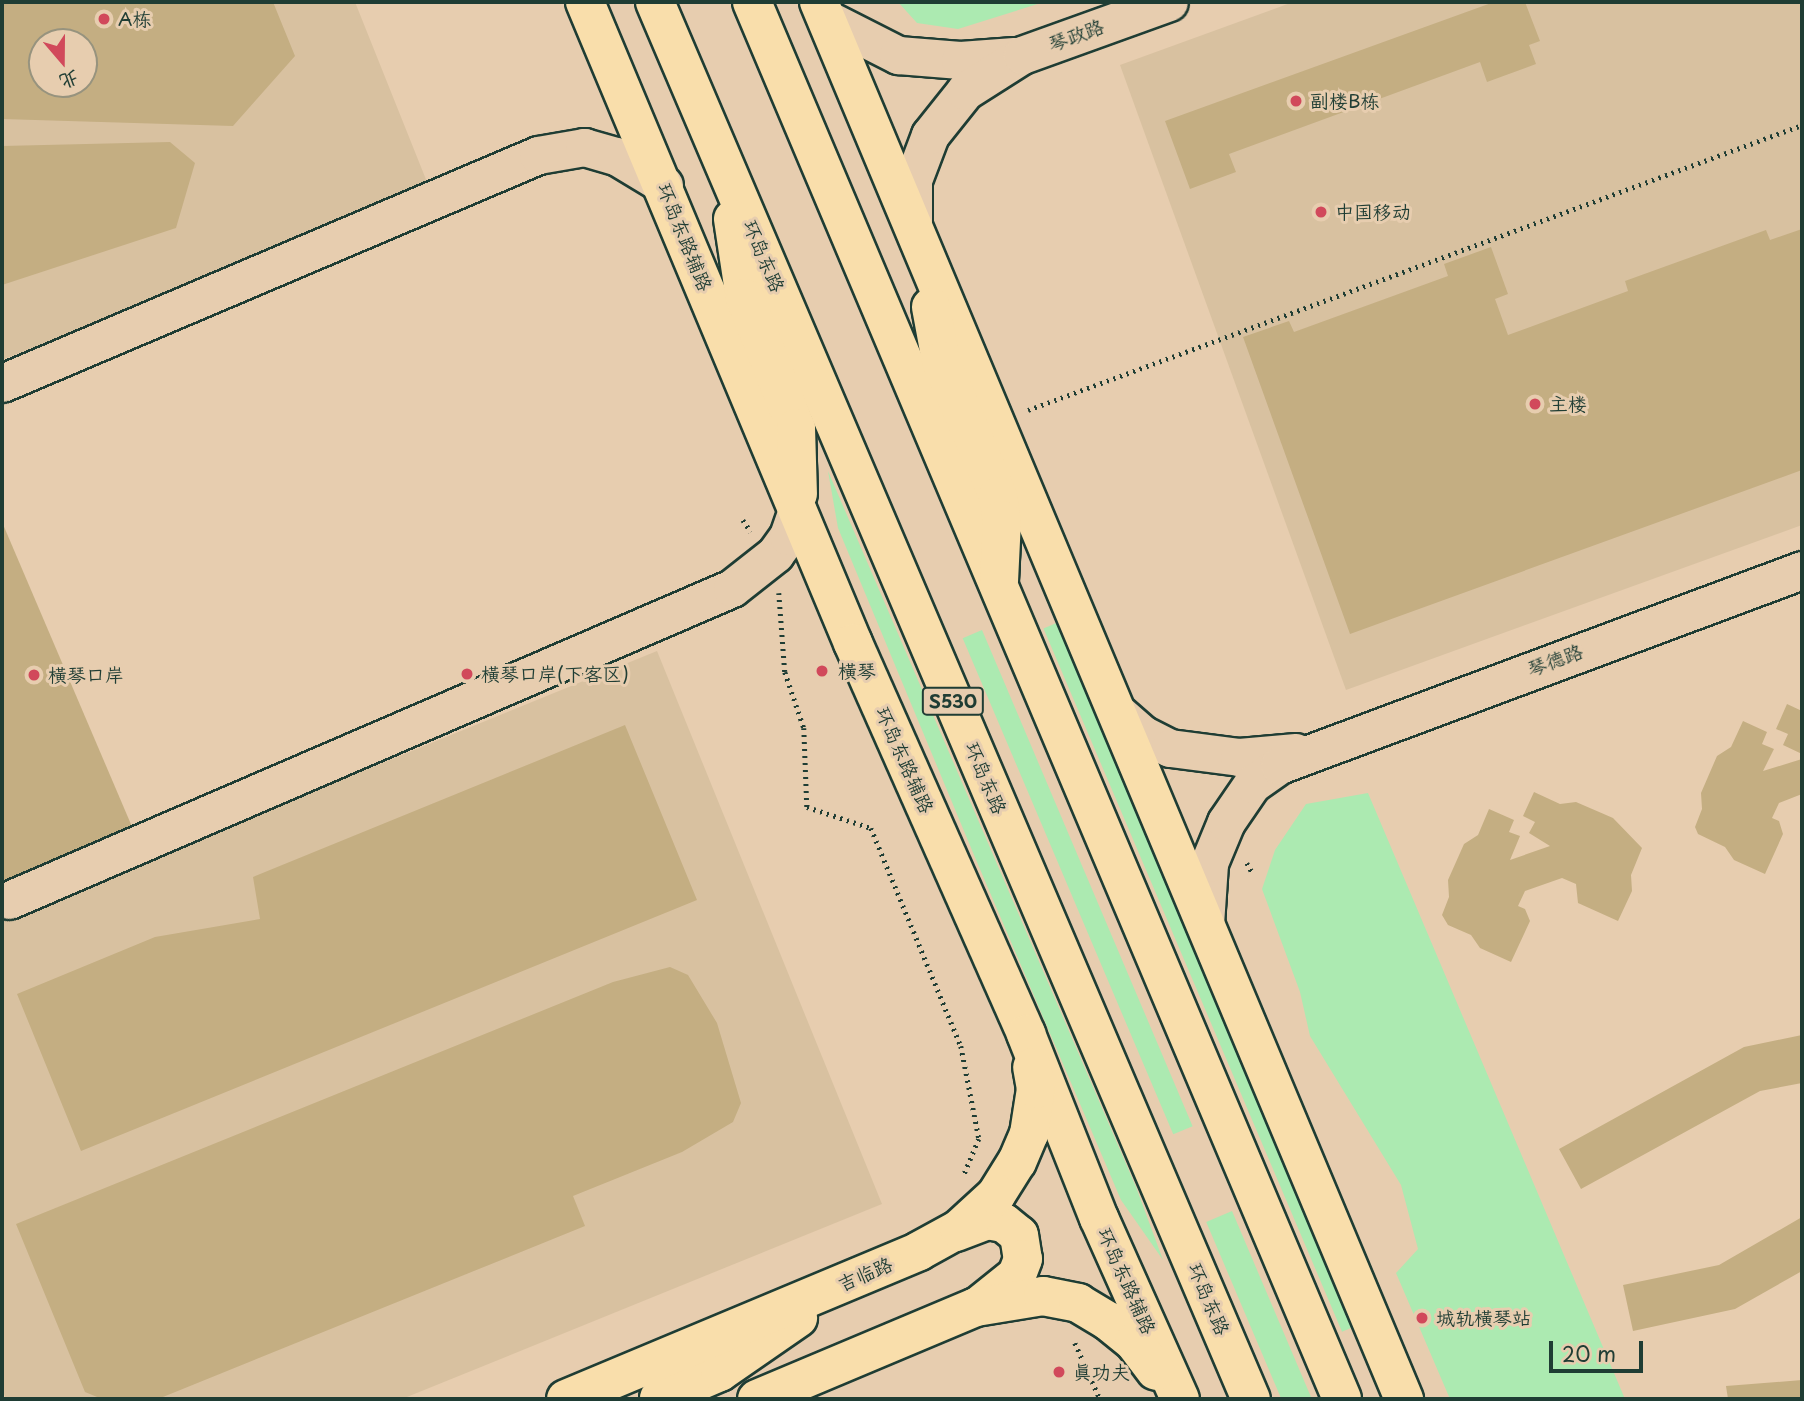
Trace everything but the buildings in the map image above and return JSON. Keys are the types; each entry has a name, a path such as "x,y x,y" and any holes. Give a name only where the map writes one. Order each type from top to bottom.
{"main road":[{"name":"环岛东路辅路","path":"585,2 664,185 797,510 1026,1034 1099,1218 1179,1399"},
{"name":"环岛东路","path":"655,2 1251,1399"},
{"path":"752,2 998,590 1342,1399"},
{"path":"823,10 1405,1399"},
{"path":"727,172 745,298 796,428 800,461 797,510"},
{"path":"930,265 931,324 941,361 998,496 1002,520 998,590"},
{"name":"吉临路","path":"566,1399 877,1269 948,1235 996,1195 1030,1134 1036,1089 1026,1034"},
{"path":"948,1235 986,1220 1004,1223 1019,1235 1023,1259 1017,1275 976,1307"},
{"path":"659,1398 720,1372 877,1269"},
{"path":"757,1399 976,1307 1043,1296 1078,1303 1134,1342 1179,1399"}],"street":[{"name":"琴政路","path":"1022,55 1169,2"},
{"path":"823,10 898,55 960,60 1022,55"},
{"path":"913,223 914,180 930,135 965,91 1022,55"},
{"path":"2,383 538,155 584,147 616,156 664,185"},
{"path":"9,900 732,589 768,561 788,537 797,510"},
{"name":"琴德路","path":"1205,924 1209,863 1226,822 1252,783 1307,751 1802,570"},
{"name":"琴德路","path":"1117,712 1152,739 1202,755 1307,751"}],"path":[{"path":"997,423 1802,125"},
{"path":"743,520 768,561 778,589 785,672 804,728 807,807 871,828 961,1046 979,1139 959,1186"},
{"path":"1068,1337 1077,1345 1100,1399"}],"shaded area":[{"path":"2,2 355,2 429,187 2,360"},
{"path":"1293,2 1802,2 1802,525 1346,690 1120,65"},
{"path":"657,651 882,1204 402,1399 6,1399 2,1389 2,918"}],"green space":[{"path":"898,2 1044,2 958,29 917,23"},
{"path":"828,471 1136,1187 1163,1260 1121,1200 974,855 838,528"},
{"path":"1061,621 1360,1324 1342,1332 1044,628"},
{"path":"982,630 1193,1126 1173,1134 963,638"},
{"path":"1368,793 1625,1399 1450,1399 1396,1273 1418,1249 1401,1185 1310,1036 1300,992 1262,889 1275,850 1306,804"},
{"path":"1232,1211 1312,1399 1281,1399 1206,1222"}],"place":[{"name":"A栋","path":"104,19"},
{"name":"副楼B栋","path":"1296,101"},
{"name":"中国移动","path":"1321,212"},
{"name":"主楼","path":"1535,404"},
{"name":"横琴","path":"822,671"},
{"name":"横琴口岸(下客区)","path":"467,674"},
{"name":"横琴口岸","path":"34,675"},
{"name":"城轨横琴站","path":"1422,1318"},
{"name":"真功夫","path":"1059,1372"}]}
